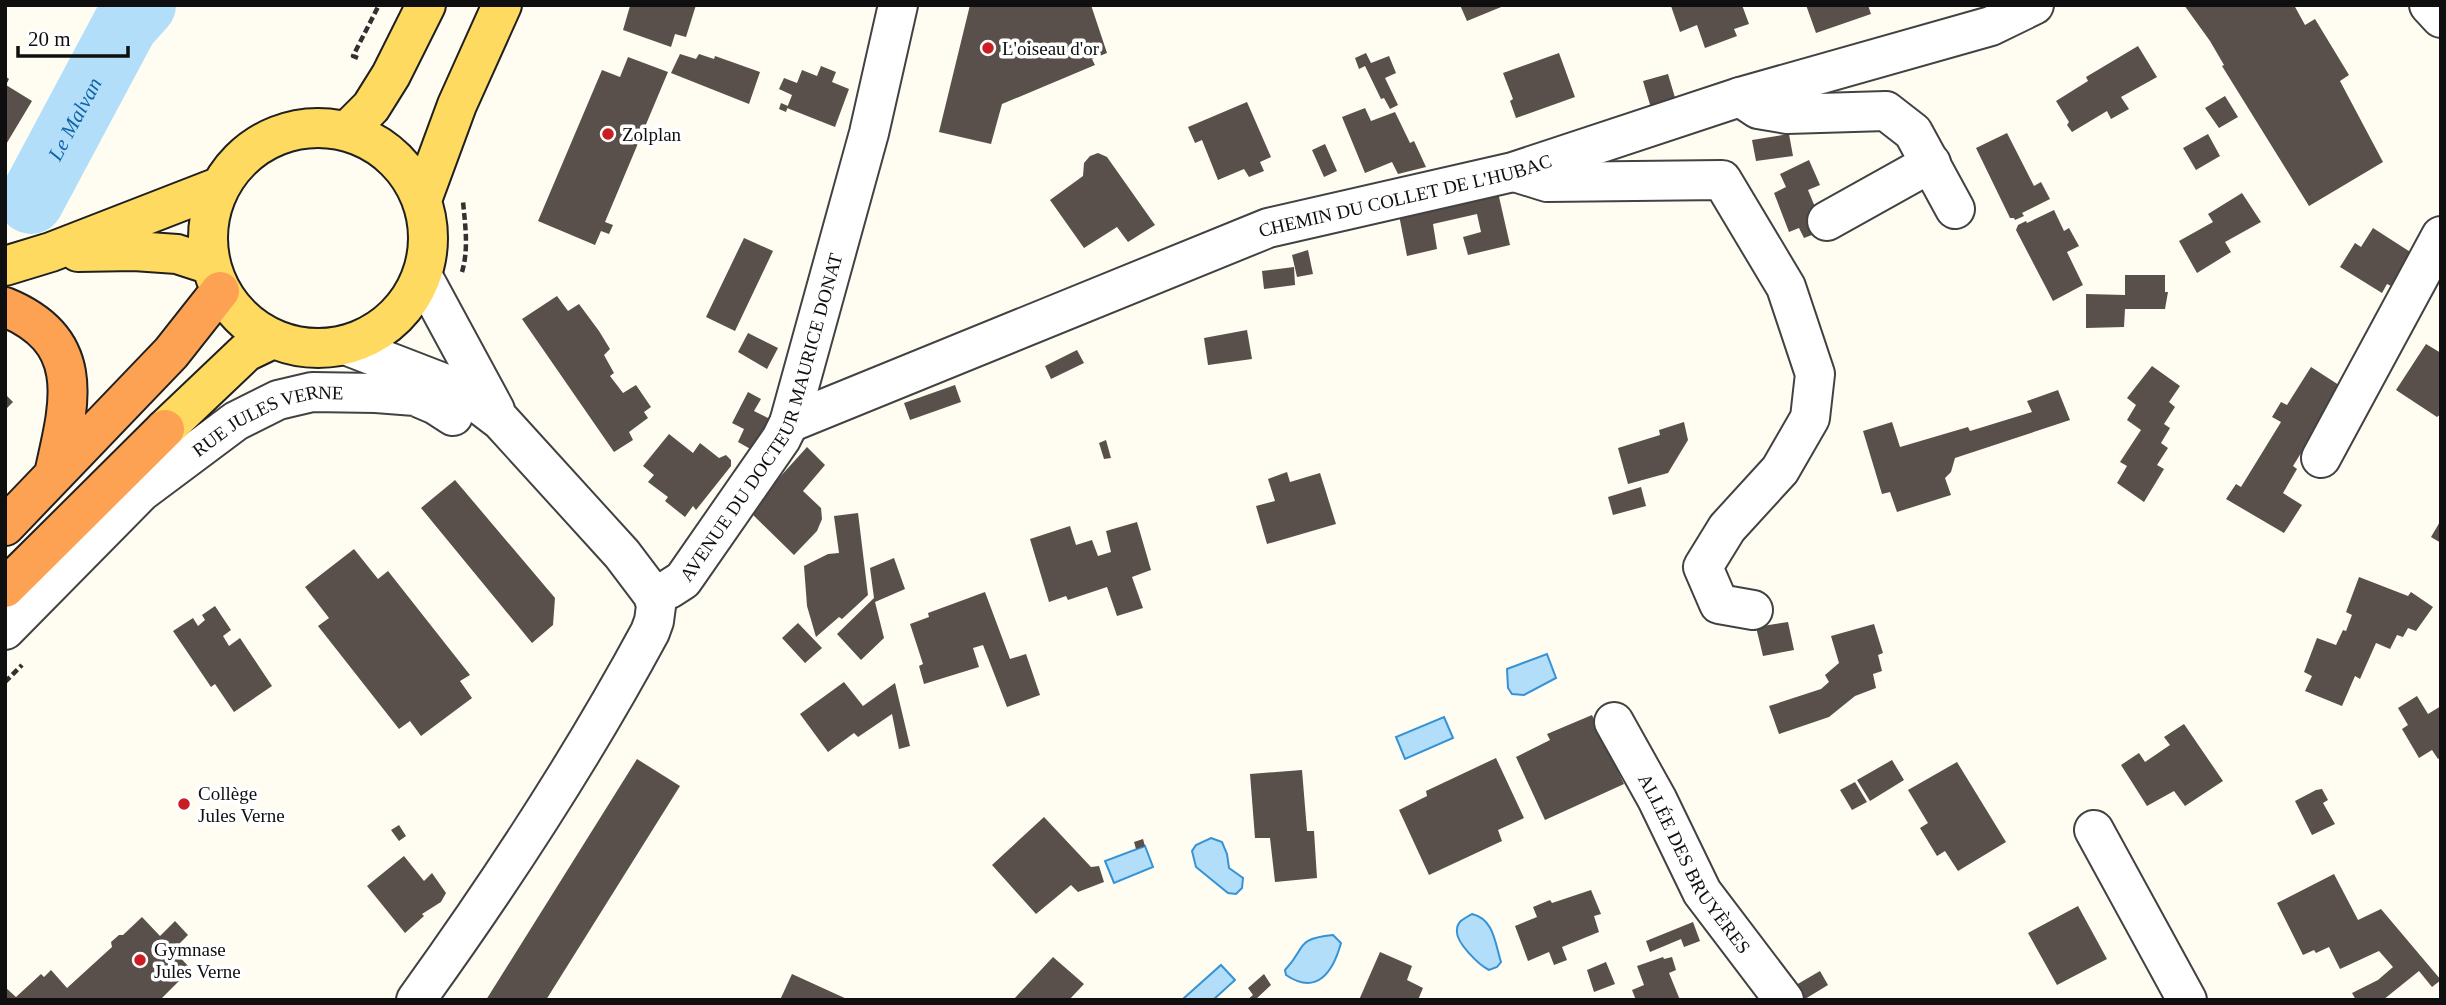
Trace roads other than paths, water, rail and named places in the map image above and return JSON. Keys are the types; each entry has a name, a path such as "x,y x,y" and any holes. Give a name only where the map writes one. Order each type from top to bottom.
{"highway":[{"path":"5,526 171,352 216,278"},
{"path":"5,307 27,316 45,330 60,352 68,381 68,412 53,476"},
{"path":"5,588 166,429"}],"main road":[{"path":"347,131 371,107 391,75 426,5"},
{"path":"422,200 457,105 502,5"},
{"path":"310,127 347,131 372,141 393,157 410,177 422,200 429,237 422,275 404,306 377,331 345,345 321,348 296,346 273,339 252,327 234,310 216,278 207,238 211,211 221,186 243,156 275,136 310,127"},
{"path":"5,265 51,252 221,186"},
{"path":"51,252 177,254 216,278"},
{"path":"166,429 246,352 273,339"}],"street":[{"name":"AVENUE DU DOCTEUR MAURICE DONAT","path":"416,1000 479,912 596,727 650,632 656,606 653,595 683,580 781,439 789,423 869,133 898,5"},
{"name":"CHEMIN DU COLLET DE L'HUBAC","path":"789,423 1268,228 1513,172 1741,97 1991,26 2034,5"},
{"path":"2429,5 2441,18"},
{"path":"1741,97 1758,109 1787,114 1886,111 1913,132 1955,209"},
{"path":"1827,221 1931,163"},
{"path":"1513,172 1547,182 1723,180 1786,287 1815,374 1810,418 1780,470 1727,528 1703,567 1719,604 1754,610"},
{"path":"2321,458 2441,236"},
{"name":"RUE JULES VERNE","path":"422,275 501,421"},
{"name":"RUE JULES VERNE","path":"345,345 459,389 501,421 622,554 653,595"},
{"name":"RUE JULES VERNE","path":"5,630 141,492 236,421 278,400 312,392 347,391 415,396 436,405 572,499"},
{"path":"141,492 166,429"},
{"name":"ALLÉE DES BRUYÈRES","path":"1614,722 1657,799 1702,892 1784,1000"},
{"path":"2094,830 2187,1000"}],"water":[{"path":"1547,654 1556,678 1524,695 1512,694 1508,688 1507,669"},
{"path":"1444,717 1453,738 1405,759 1396,737"},
{"path":"1211,838 1222,842 1229,868 1243,878 1242,888 1236,894 1228,893 1196,867 1192,851 1196,845"},
{"path":"1145,846 1153,867 1114,883 1105,861"},
{"path":"1472,914 1489,926 1501,962 1497,967 1489,970 1485,967 1469,953 1457,935 1458,924"},
{"path":"1333,935 1341,943 1338,954 1322,978 1307,983 1286,975 1285,970 1306,942"},
{"path":"1221,965 1235,980 1213,1000 1185,1000 1184,998"}],"waterway":[{"name":"Le Malvan","path":"31,201 125,25 143,5"}],"place":[{"name":"L'oiseau d'or","path":"988,48"},
{"name":"Zolplan","path":"608,134"},
{"name":"Collège Jules Verne","path":"184,804"},
{"name":"Gymnase Jules Verne","path":"140,960"}]}
